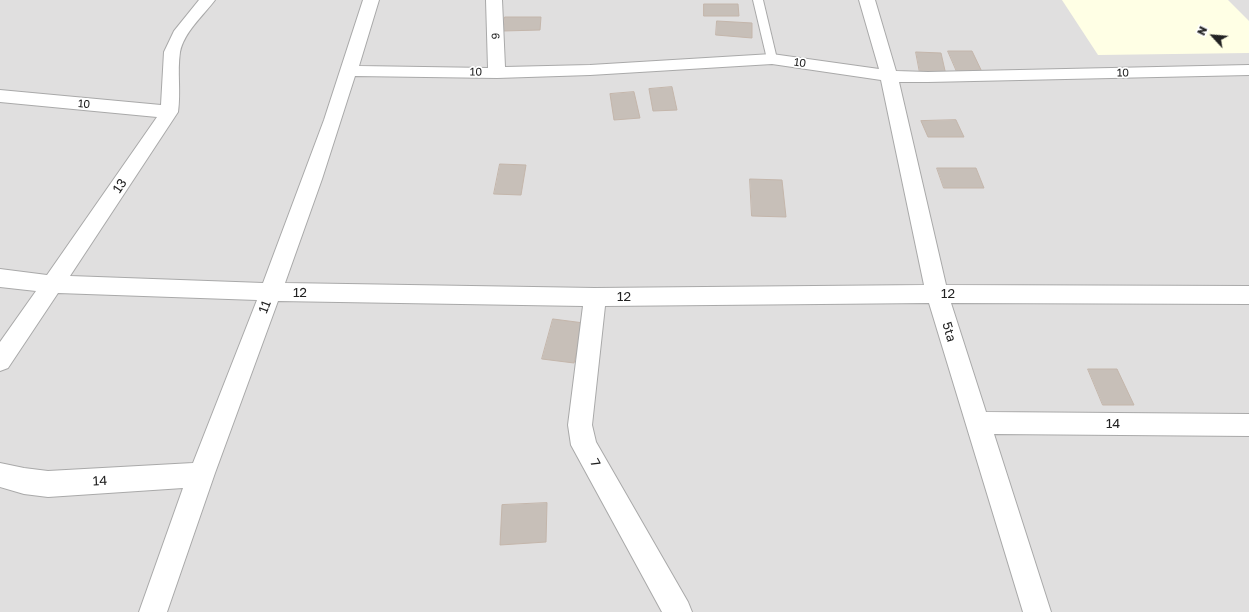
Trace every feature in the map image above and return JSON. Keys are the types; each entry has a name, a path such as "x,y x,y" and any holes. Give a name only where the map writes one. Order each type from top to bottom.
{"street":[{"name":"13","path":"0,361 54,284 169,112 171,100 172,52 174,46 177,38 207,0"},
{"name":"11","path":"153,612 201,475 271,292 350,71 371,0"},
{"name":"9","path":"494,0 497,73"},
{"name":"5ta","path":"867,0 889,76 937,294 1037,612"},
{"name":"10","path":"350,71 497,73 590,70 772,59 889,76 928,78 1249,70"},
{"name":"10","path":"0,96 169,112"},
{"name":"12","path":"0,278 7,280 54,284 271,292 595,297 937,294 1249,295"},
{"name":"7","path":"595,297 580,425 584,445 678,612"},
{"name":"14","path":"977,423 1249,425"},
{"name":"14","path":"0,475 24,481 48,484 201,475"}],"lane":[{"path":"758,0 772,59"}],"shaded area":[{"path":"0,0 1249,0 1249,612 0,612"},
{"path":"1062,0 1228,0 1249,21 1249,53 1098,55"}],"building":[{"path":"704,4 738,4 739,16 704,16"},
{"path":"505,17 541,17 540,30 503,31"},
{"path":"717,21 752,23 752,38 716,35"},
{"path":"948,51 972,51 983,74 958,74"},
{"path":"916,52 941,53 946,75 920,73"},
{"path":"672,87 677,110 653,111 649,89"},
{"path":"634,92 640,118 614,120 610,94"},
{"path":"956,120 964,137 928,137 921,121"},
{"path":"500,164 526,165 521,195 494,194"},
{"path":"937,168 976,168 984,188 944,188"},
{"path":"750,179 782,180 786,217 752,216"},
{"path":"553,319 584,323 574,363 542,359"},
{"path":"1088,369 1117,369 1134,405 1103,405"},
{"path":"547,503 546,542 500,545 502,505"}]}
